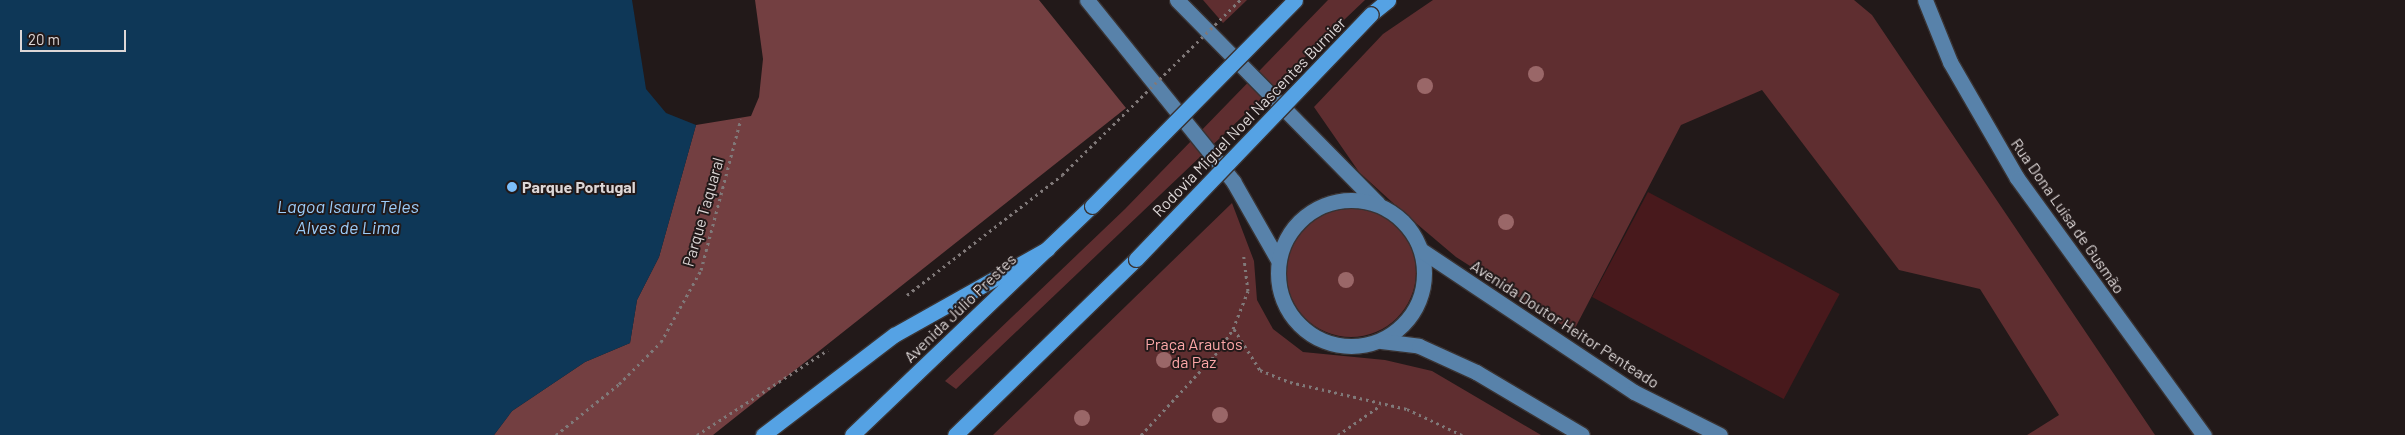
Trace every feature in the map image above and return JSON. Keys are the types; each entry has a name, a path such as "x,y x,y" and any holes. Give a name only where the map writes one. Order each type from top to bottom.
{"highway":[{"name":"Avenida Júlio Prestes","path":"852,435 1092,206 1295,0"},
{"name":"Rodovia Miguel Noel Nascentes Burnier","path":"955,435 1136,259 1371,14 1388,1"},
{"path":"763,435 894,335 1048,249"}],"main road":[{"path":"1087,0 1233,181 1278,260"},
{"path":"1177,0 1381,207 1411,230 1421,250 1425,271 1416,306 1399,329 1381,341"},
{"name":"Rua Dona Luísa de Gusmão","path":"1925,0 1950,62 2017,178 2170,391"},
{"path":"1381,207 1348,199 1324,205 1297,224 1278,260 1278,283 1284,304 1315,338 1344,346 1381,341 1419,346 1476,372 1582,435"},
{"name":"Avenida Doutor Heitor Penteado","path":"1421,250 1634,392 1720,435"},
{"path":"2170,391 2191,435"},
{"path":"2170,391 2204,435"}],"path":[{"path":"1062,175 1240,0"},
{"name":"Parque Taquaral","path":"556,435 619,384 661,342 701,270 741,119"},
{"path":"1141,435 1216,355 1233,328 1248,291 1242,248"},
{"path":"1233,328 1260,370 1382,405 1406,409 1462,435"},
{"path":"1338,435 1382,405"}],"green space":[{"path":"1203,0 1247,0 1223,23"},
{"path":"1328,0 1365,0 956,389 945,381 1125,209"},
{"path":"1433,0 1854,0 1872,15 2155,435 2027,435 2059,415 1980,289 1899,270 1762,90 1681,125 1573,332 1456,257 1404,213 1359,172 1314,107 1383,34"},
{"name":"Praça Arautos da Paz","path":"1232,203 1254,261 1257,300 1273,329 1303,352 1385,360 1432,371 1541,435 993,435"},
{"path":"1351,207 1364,208 1376,212 1397,226 1411,247 1415,259 1415,285 1411,297 1397,318 1376,332 1364,336 1351,337 1338,336 1326,332 1305,318 1291,297 1287,285 1286,272 1287,259 1291,247 1305,226 1326,212 1338,208"}],"shaded area":[{"path":"755,0 1039,0 1126,108 713,435 494,435 512,411 585,362 630,343 637,300 659,257 696,125 751,116 759,97 763,59"}],"water":[{"name":"Lagoa Isaura Teles Alves de Lima","path":"0,0 632,0 646,89 666,113 696,125 659,257 637,300 630,343 585,362 512,411 494,435 0,435"}],"building":[{"path":"1648,192 1840,294 1784,399 1592,297"}],"place":[{"name":"Parque Portugal","path":"512,187"}]}
